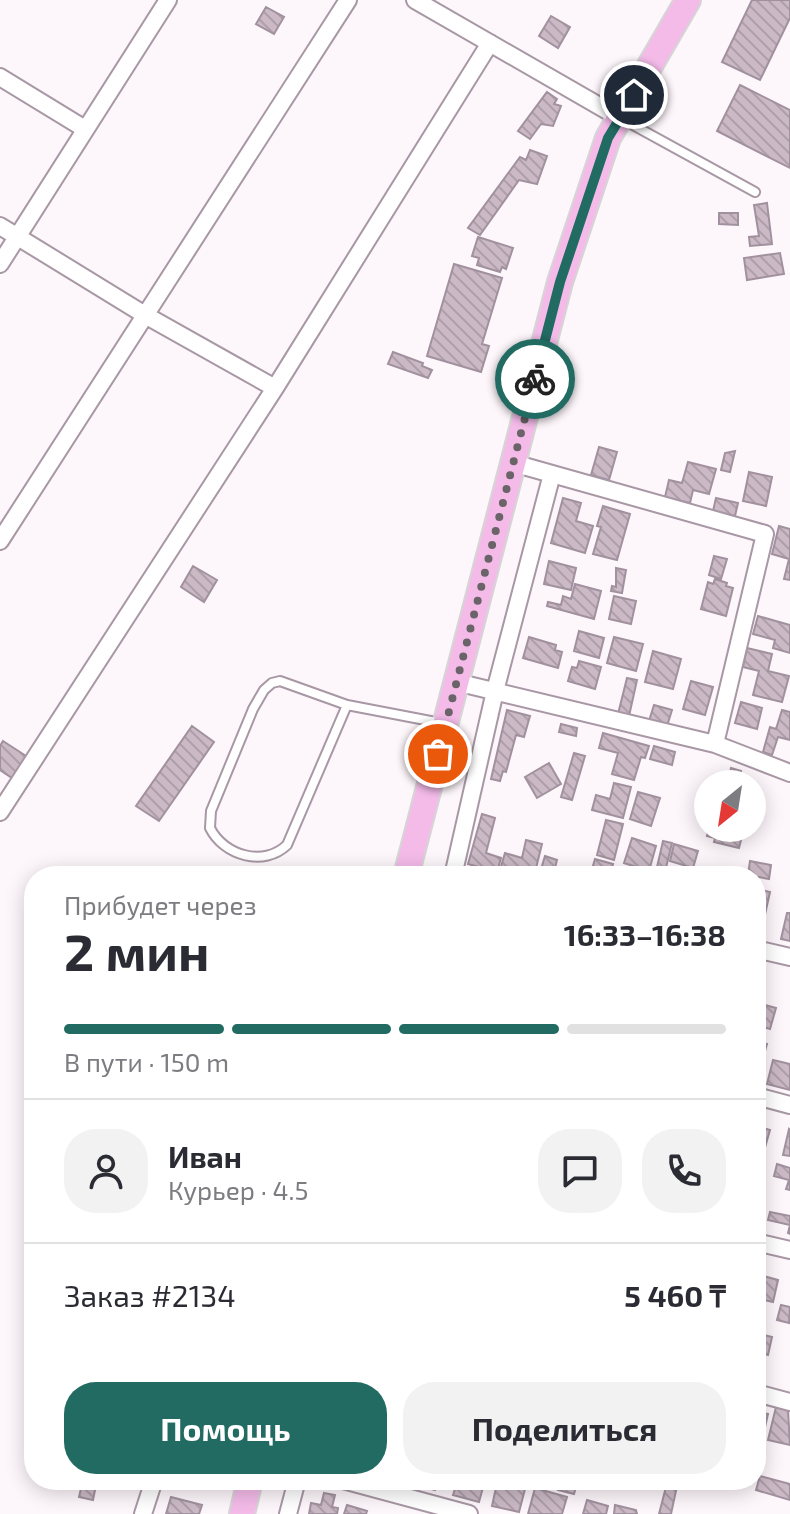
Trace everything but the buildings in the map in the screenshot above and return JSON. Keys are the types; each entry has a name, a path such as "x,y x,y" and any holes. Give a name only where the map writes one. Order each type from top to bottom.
{"main road":[{"path":"409,866 560,282 608,138 688,0"},
{"path":"242,1514 248,1490"}],"street":[{"path":"0,264 168,0"},
{"path":"0,541 348,0"},
{"path":"415,0 620,118"},
{"path":"0,812 275,388 490,43"},
{"path":"0,77 85,129"},
{"path":"0,226 145,315 275,388"},
{"path":"513,463 765,534 715,744"},
{"path":"456,866 495,691 552,474"},
{"path":"456,682 715,744 790,773"},
{"path":"766,951 790,957"},
{"path":"766,1099 790,1105"},
{"path":"766,1244 790,1250"},
{"path":"766,1396 790,1402"},
{"path":"143,1514 151,1490"},
{"path":"288,1514 294,1490"},
{"path":"380,1490 469,1514"}],"lane":[{"path":"620,118 755,192"},
{"path":"347,705 287,845 268,858 256,858 224,848 210,828 211,811 247,722 264,690 272,683 280,681 347,705 446,723"}],"way so far":[{"path":"438,754 535,379"}],"route":[{"path":"535,379 560,282 608,138 634,95"}]}
